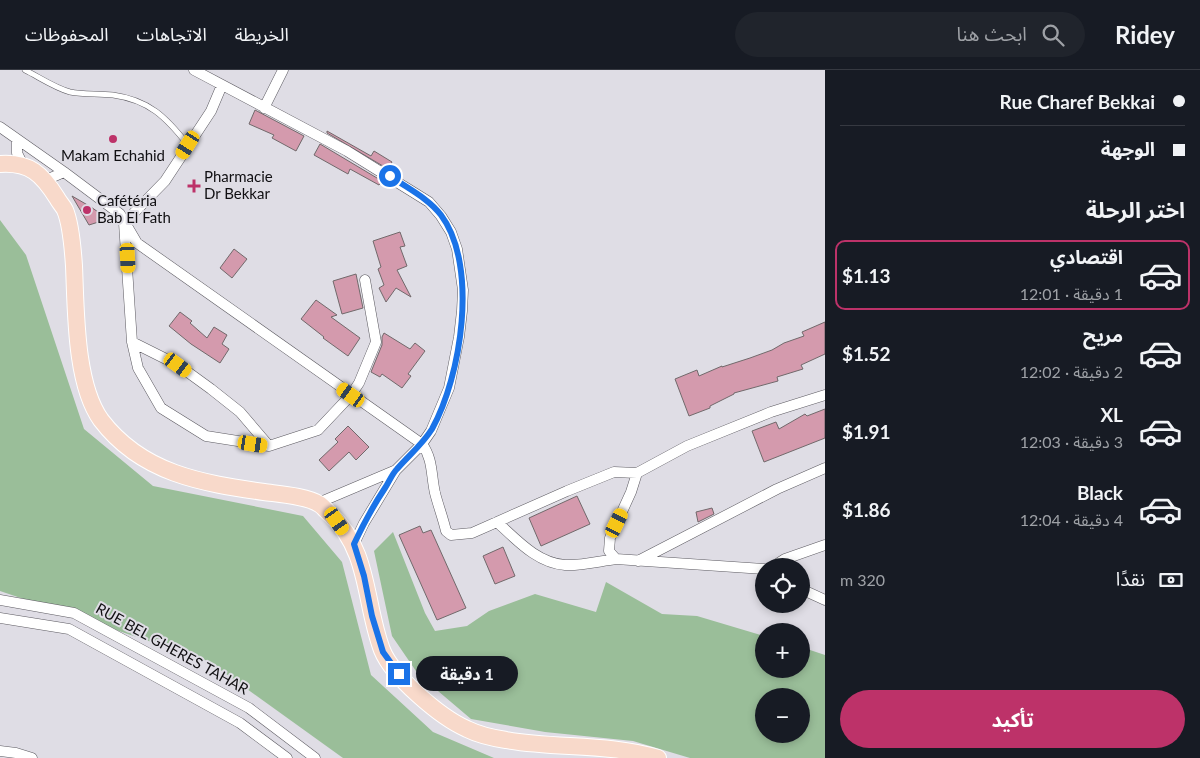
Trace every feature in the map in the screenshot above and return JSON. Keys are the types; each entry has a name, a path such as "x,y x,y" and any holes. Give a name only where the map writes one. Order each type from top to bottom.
{"main road":[{"path":"0,164 11,163 20,159 46,180 66,211 73,248 76,313 83,375 96,412 122,443 136,454 177,474 202,482 294,497 318,503 337,521 354,544 383,652 399,674 417,693 440,713 467,729 494,738 525,743 610,749 658,758"}],"street":[{"path":"194,70 347,151 428,202 441,216 451,232 457,249 463,290 462,310 449,388 438,418 422,444 396,470 364,523 354,544"},
{"path":"264,108 283,70"},
{"path":"122,219 132,215 165,181 211,111 222,85"},
{"path":"1,129 64,172 122,219 137,243 422,444 428,453 431,463 435,491 446,531 451,534 472,533 614,472 637,473 687,446 772,412 825,395"},
{"path":"17,139 20,159"},
{"path":"46,180 64,172"},
{"path":"122,219 128,258 132,342 138,368 161,408 206,436 269,446 318,430 351,395 359,383 376,342 365,280"},
{"path":"128,258 137,243"},
{"path":"132,342 178,365 211,389 240,412 269,446"},
{"path":"638,561 777,489 825,468"},
{"path":"318,503 396,470"},
{"path":"616,559 609,551 610,538 631,492 637,473"},
{"path":"386,474 386,486"},
{"path":"497,522 534,555 551,562 566,565 616,559 755,568"},
{"path":"790,558 825,545"},
{"path":"810,593 825,600"},
{"name":"RUE BEL GHERES TAHAR","path":"0,600 74,612 249,708 315,758"},
{"path":"0,618 69,629 240,723 287,758"},
{"path":"0,751 32,758"}],"lane":[{"path":"25,70 68,91 81,94 113,95 146,104 172,125 188,145"}],"green space":[{"path":"0,220 26,255 84,429 153,486 303,516 342,562 371,675 433,732 494,758 343,758 208,661 0,591"},
{"path":"393,532 425,613 435,631 467,626 489,611 535,594 596,612 606,582 662,614 697,616 755,633 755,678 810,678 810,650 825,655 825,758 690,758 633,741 545,732 471,719 418,674 392,636 374,551"}],"building":[{"path":"255,110 304,136 296,151 272,138 274,135 249,124"},
{"path":"327,131 371,156 374,151 392,162 388,169 327,133"},
{"path":"320,144 382,181 379,185 350,169 348,174 314,155"},
{"name":"Cafétéria Bab El Fath","path":"72,196 91,207 108,219 89,225"},
{"path":"400,232 405,246 400,247 407,266 397,270 411,297 396,288 386,302 379,288 384,285 378,269 381,267 373,241"},
{"path":"234,249 247,259 232,278 220,268"},
{"path":"356,274 363,308 342,314 333,281"},
{"path":"316,300 337,315 331,317 360,338 348,356 301,319"},
{"path":"180,312 192,321 190,323 207,338 214,327 227,335 222,344 229,349 220,363 191,344 169,326"},
{"path":"825,322 825,354 801,365 803,369 777,377 778,381 734,393 710,406 710,408 689,416 675,379 697,370 699,376 722,366 772,350 784,343 804,336 802,332"},
{"path":"384,333 410,349 415,343 425,351 408,374 411,376 402,388 382,374 380,377 371,372 382,345"},
{"path":"825,409 825,438 764,462 752,431 776,422 779,429 805,414 807,416"},
{"path":"348,426 369,447 356,460 349,452 329,471 319,460 338,442 335,439"},
{"path":"577,496 590,524 541,546 529,518"},
{"path":"712,508 714,514 698,522 696,512"},
{"path":"420,526 423,533 431,530 466,608 437,620 399,535"},
{"path":"503,547 515,576 495,584 483,556"}],"place":[{"name":"Makam Echahid","path":"113,139"},
{"name":"Pharmacie Dr Bekkar","path":"194,186"},
{"name":"Cafétéria Bab El Fath","path":"87,210"}],"route":[{"path":"390,176 428,202 441,216 451,232 457,249 463,290 454,367 449,388 438,418 422,444 396,470 364,523 354,544 383,652 399,674"}]}
